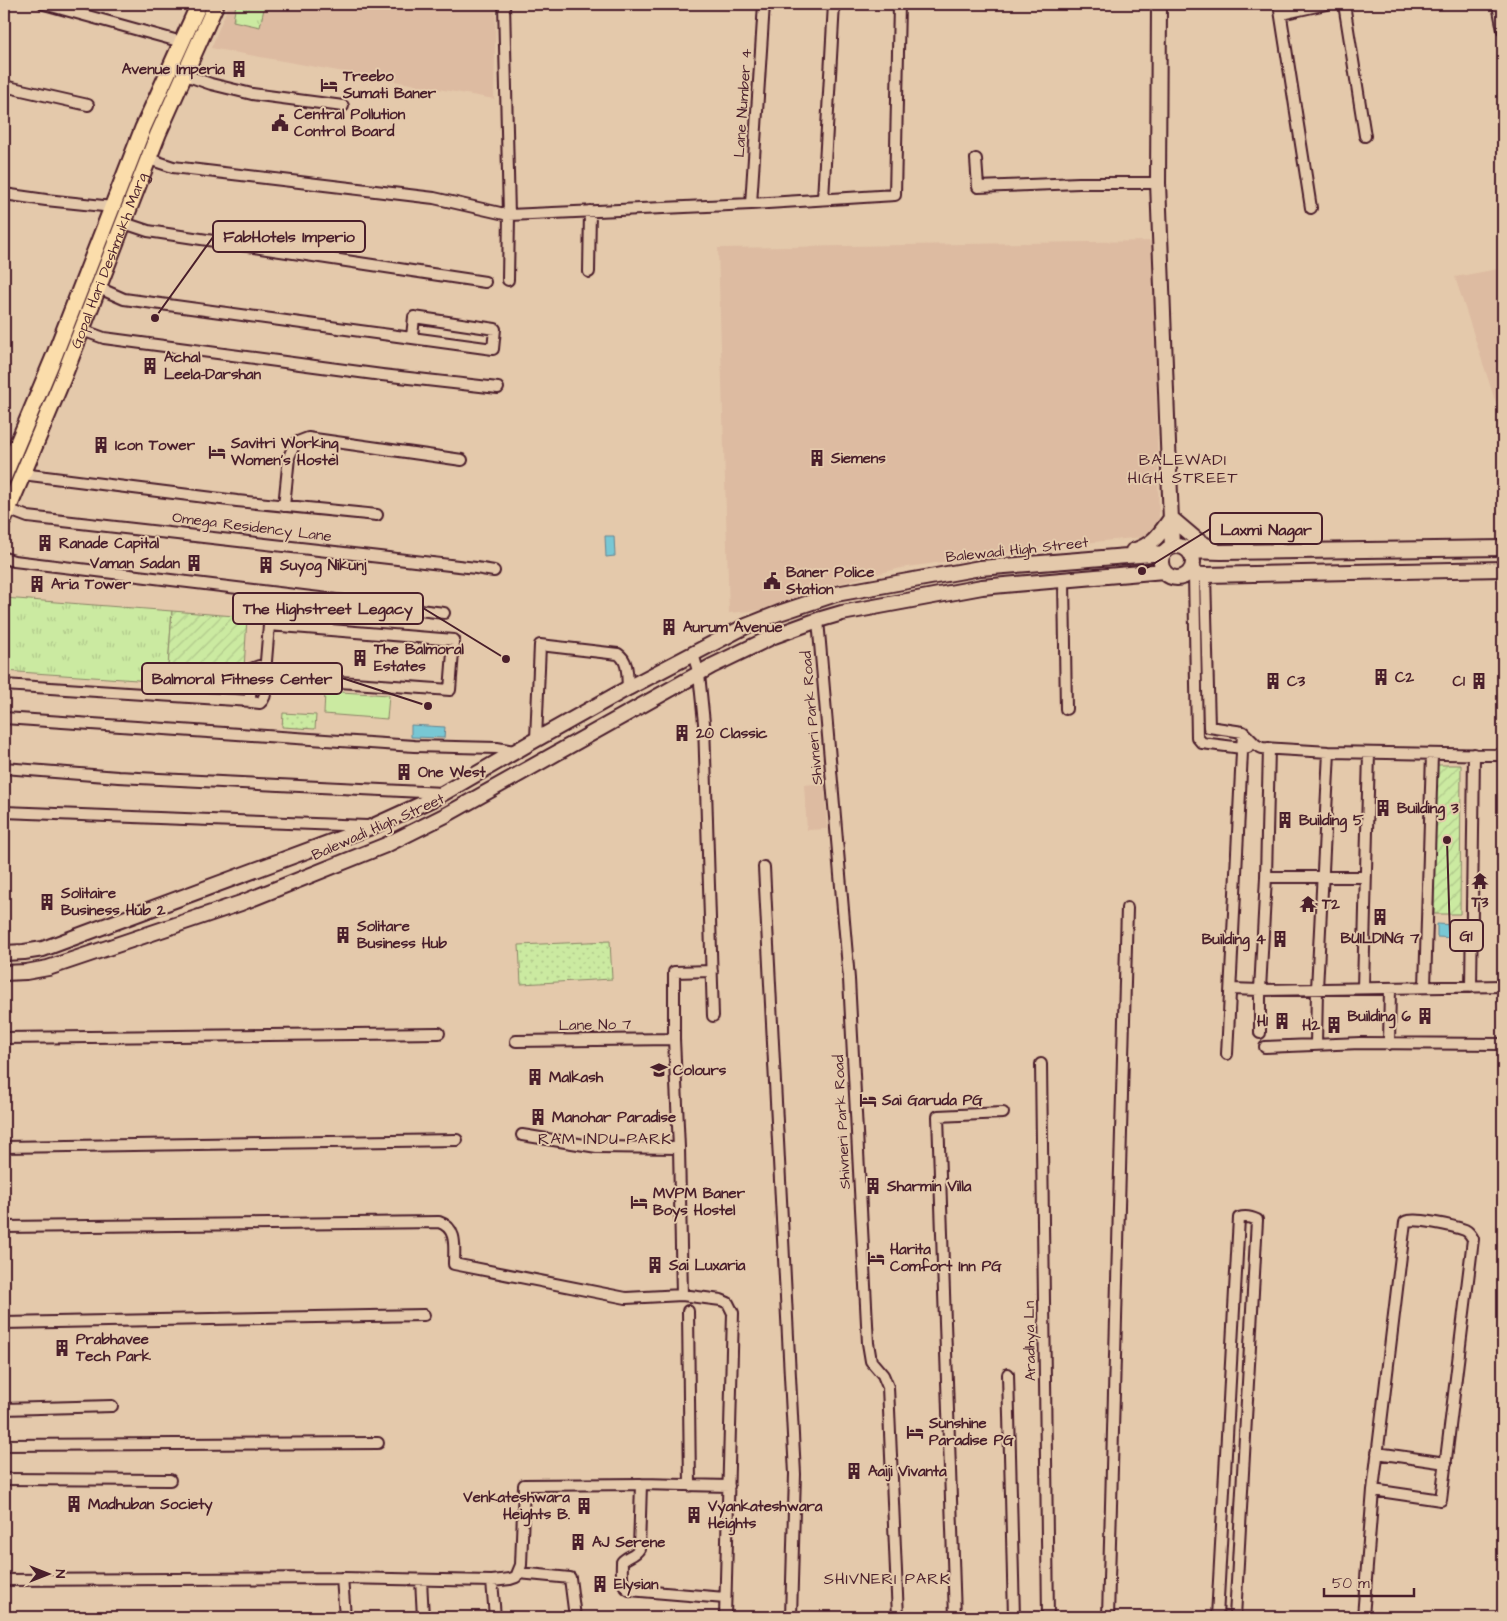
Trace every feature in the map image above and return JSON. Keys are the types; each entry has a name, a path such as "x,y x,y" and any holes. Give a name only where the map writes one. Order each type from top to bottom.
{"main road":[{"name":"Gopal Hari Deshmukh Marg","path":"4,476 53,359 143,128 199,4"},
{"name":"Gopal Hari Deshmukh Marg","path":"6,514 99,288 148,159 216,4"}],"street":[{"path":"44,4 182,42"},
{"path":"504,4 509,215 508,280"},
{"name":"Lane Number 4","path":"751,204 764,4"},
{"path":"823,198 834,4"},
{"path":"148,159 174,168 434,198 509,215 751,204 895,195 899,4"},
{"path":"1159,4 1158,183 1171,518 1168,550 1161,562 1164,571"},
{"path":"1311,208 1280,9 1326,4"},
{"path":"1344,4 1365,136"},
{"path":"1498,5 1503,30"},
{"path":"185,74 211,84 252,94 343,106"},
{"path":"4,86 88,105"},
{"path":"976,159 978,188 1079,183 1158,183"},
{"path":"4,194 113,208"},
{"path":"589,272 590,211"},
{"path":"124,223 148,231 485,282"},
{"path":"99,288 124,298 493,349 495,329 414,317 412,337"},
{"path":"82,330 104,338 382,376 498,388"},
{"path":"284,506 289,457 296,443 308,438 462,460"},
{"path":"22,474 284,506 377,515"},
{"name":"Omega Residency Lane","path":"6,514 494,571"},
{"path":"1171,518 1197,540 1209,548 1221,552"},
{"path":"1117,556 1148,546 1171,518"},
{"name":"Balewadi High Street","path":"4,953 44,949 371,827 444,793 514,751 628,688 766,617 836,594 980,568 1117,556 1168,550 1181,546 1189,551"},
{"path":"1503,548 1189,551 1193,560 1191,570 1196,574 1503,569"},
{"path":"4,558 14,561 444,612"},
{"name":"Balewadi High Street","path":"4,973 48,968 76,959 241,903 386,845 446,815 743,651 774,636 818,620 842,613 982,587 1164,571 1175,578 1196,574"},
{"path":"1196,574 1209,727 1199,741"},
{"path":"1196,574 1196,718 1197,736 1202,743 1242,748 1256,746 1329,752 1503,755"},
{"path":"1064,580 1066,709"},
{"name":"Shivneri Park Road","path":"818,620 849,979 868,1343 871,1361 883,1375 888,1387 898,1617"},
{"path":"4,685 251,700 260,703 264,700 265,694 265,673 269,625 454,640 450,690 340,682 265,673"},
{"path":"734,634 743,651"},
{"path":"536,739 540,645 618,654 623,657 626,663 628,688"},
{"path":"693,654 699,674 704,723 713,1016"},
{"path":"251,700 251,669 259,666 265,673"},
{"path":"4,718 414,746 497,748 514,751"},
{"path":"1209,727 1243,732 1256,746"},
{"path":"1227,1054 1243,732"},
{"path":"1260,1033 1269,748"},
{"path":"1316,1045 1329,752"},
{"path":"1363,988 1369,753"},
{"path":"1425,987 1432,754"},
{"path":"1471,987 1474,754"},
{"path":"4,768 118,777 444,793"},
{"path":"4,812 371,827"},
{"path":"764,867 794,1474 791,1617"},
{"path":"1266,877 1365,878"},
{"path":"1108,1617 1127,908"},
{"path":"682,1296 679,1148 674,1039 674,972 712,971"},
{"path":"1231,989 1503,986"},
{"path":"1389,1044 1390,988"},
{"path":"4,1038 439,1033"},
{"name":"Lane No 7","path":"516,1041 674,1039"},
{"path":"1265,1047 1503,1044"},
{"name":"Aradhya Ln","path":"1041,1064 1048,1617"},
{"path":"955,1617 938,1116 1003,1113"},
{"path":"522,1135 597,1148 679,1148"},
{"path":"4,1147 457,1140"},
{"path":"1217,1617 1239,1218 1244,1217 1257,1220 1235,1617"},
{"path":"1363,1617 1373,1490 1405,1222 1410,1219 1418,1219 1467,1230 1474,1239 1441,1500 1373,1490"},
{"path":"4,1227 440,1222 447,1224 454,1238 454,1264 626,1298 682,1296 721,1300 728,1304 733,1313 725,1617"},
{"path":"688,1312 690,1486"},
{"path":"4,1323 424,1316"},
{"path":"1008,1374 1014,1617"},
{"path":"4,1408 112,1406"},
{"path":"4,1445 378,1443"},
{"path":"1377,1453 1446,1463"},
{"path":"4,1480 170,1480"},
{"path":"4,1580 510,1579 516,1577 521,1565 524,1485 640,1484 729,1486"},
{"path":"640,1484 638,1548 636,1554 622,1562 625,1588 629,1590 725,1598"},
{"path":"519,1573 570,1578 575,1617"},
{"path":"342,1578 344,1617"},
{"path":"421,1580 423,1617"},
{"path":"492,1580 495,1617"}],"shaded area":[{"path":"229,4 496,4 494,99 211,48"},
{"path":"1153,241 1159,519 1153,532 1143,537 1054,546 901,568 829,586 762,610 729,613 718,248"},
{"path":"1503,268 1503,425 1455,277"},
{"path":"825,783 827,829 807,830 804,785"}],"green space":[{"path":"236,4 265,4 260,27 233,21"},
{"path":"4,598 172,611 167,682 4,671"},
{"path":"172,611 247,617 243,687 167,682"},
{"path":"325,691 389,695 387,719 324,714"},
{"path":"283,713 316,715 315,729 282,727"},
{"path":"1435,765 1461,765 1460,914 1434,914"},
{"path":"610,941 612,979 521,984 519,945"}],"water":[{"path":"605,536 614,536 615,556 606,557"},
{"path":"411,725 445,727 444,738 411,737"},
{"path":"1437,924 1456,925 1456,938 1437,937"}],"place":[{"name":"Avenue Imperia","path":"239,69"},
{"name":"Treebo Sumati Baner","path":"329,85"},
{"name":"Central Pollution Control Board","path":"280,123"},
{"name":"FabHotels Imperio","path":"155,318"},
{"name":"Achal Leela-Darshan","path":"150,366"},
{"name":"Icon Tower","path":"101,445"},
{"name":"Savitri Working Women's Hostel","path":"217,452"},
{"name":"Siemens","path":"817,458"},
{"name":"Ranade Capital","path":"45,543"},
{"name":"Vaman Sadan","path":"194,563"},
{"name":"Suyog Nikunj","path":"266,565"},
{"name":"Laxmi Nagar","path":"1142,571"},
{"name":"Baner Police Station","path":"772,581"},
{"name":"Aria Tower","path":"37,584"},
{"name":"Aurum Avenue","path":"669,627"},
{"name":"The Balmoral Estates","path":"360,658"},
{"name":"The Highstreet Legacy","path":"506,659"},
{"name":"C2","path":"1381,677"},
{"name":"C3","path":"1273,681"},
{"name":"C1","path":"1479,681"},
{"name":"Balmoral Fitness Center","path":"428,706"},
{"name":"20 Classic","path":"682,733"},
{"name":"One West","path":"404,772"},
{"name":"Building 3","path":"1383,808"},
{"name":"Building 5","path":"1285,820"},
{"name":"G1","path":"1447,840"},
{"name":"T3","path":"1480,881"},
{"name":"Solitaire Business Hub 2","path":"47,902"},
{"name":"T2","path":"1308,904"},
{"name":"BUILDING 7","path":"1380,917"},
{"name":"Solitare Business Hub","path":"343,935"},
{"name":"Building 4","path":"1280,939"},
{"name":"Building 6","path":"1425,1016"},
{"name":"H1","path":"1282,1021"},
{"name":"H2","path":"1334,1025"},
{"name":"Colours","path":"659,1070"},
{"name":"Malkash","path":"535,1077"},
{"name":"Sai Garuda PG","path":"868,1100"},
{"name":"Manohar Paradise","path":"538,1117"},
{"name":"Sharmin Villa","path":"873,1186"},
{"name":"MVPM Baner Boys Hostel","path":"639,1202"},
{"name":"Harita Comfort Inn PG","path":"876,1258"},
{"name":"Sai Luxaria","path":"655,1265"},
{"name":"Prabhavee Tech Park","path":"62,1348"},
{"name":"Sunshine Paradise PG","path":"915,1432"},
{"name":"Aaiji Vivanta","path":"854,1471"},
{"name":"Madhuban Society","path":"74,1504"},
{"name":"Venkateshwara Heights B.","path":"584,1506"},
{"name":"Vyankateshwara Heights","path":"694,1515"},
{"name":"AJ Serene","path":"578,1542"},
{"name":"Elysian","path":"600,1584"}],"district":[{"name":"BALEWADI HIGH STREET","path":"1183,469"},
{"name":"RAM INDU PARK","path":"605,1139"},
{"name":"SHIVNERI PARK","path":"887,1579"}]}
